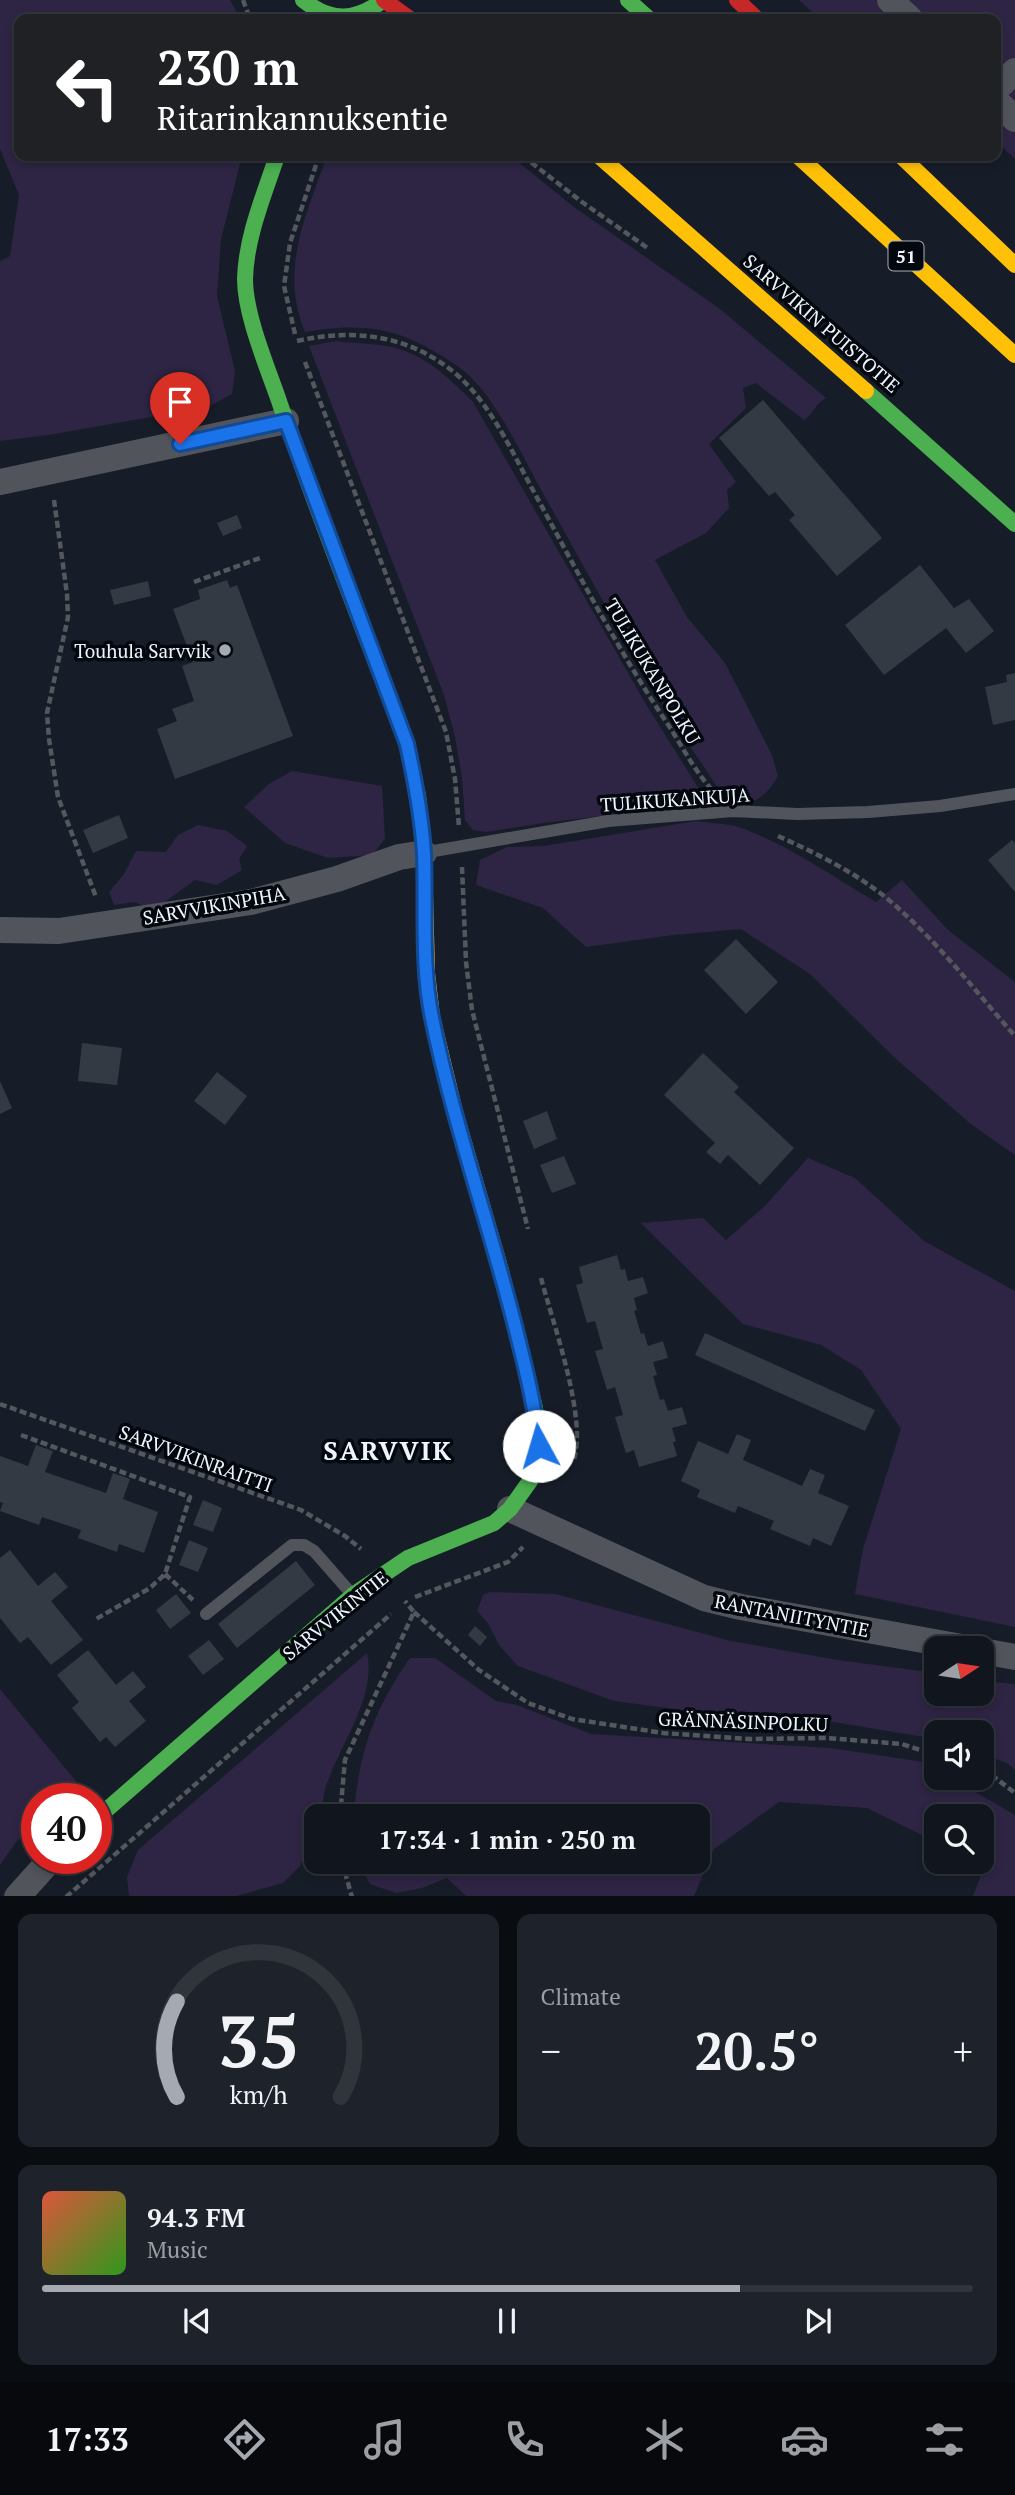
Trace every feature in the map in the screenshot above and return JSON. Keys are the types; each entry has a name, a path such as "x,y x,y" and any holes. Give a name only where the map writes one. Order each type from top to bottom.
{"main road":[{"path":"364,14 384,0 403,14"},
{"path":"628,0 643,14"},
{"path":"737,0 752,14"},
{"name":"SARVVIKINTIE","path":"112,1805 353,1595 408,1558 494,1523 510,1509 530,1481 539,1446 535,1408 432,1017 427,973 424,853 419,799 407,744 286,421 253,324 245,280 252,234 275,161"},
{"name":"SARVVIKIN PUISTOTIE","path":"605,161 1015,524"},
{"name":"51","path":"803,161 1015,355"},
{"path":"906,161 1015,265"}],"street":[{"path":"890,0 905,14"},
{"path":"1001,84 1015,71"},
{"path":"1001,106 1015,120"},
{"path":"0,482 286,421"},
{"name":"SARVVIKINPIHA","path":"0,930 60,931 251,902 337,879 399,857 424,853"},
{"name":"RANTANIITYNTIE","path":"510,1509 704,1598 924,1640"},
{"path":"994,1653 1015,1657"},
{"path":"17,1896 37,1874"}],"lane":[{"name":"TULIKUKANKUJA","path":"424,853 608,821 733,811 797,814 867,812 940,806 1015,794"},
{"path":"206,1614 292,1545 304,1545 314,1551 353,1595"}],"path":[{"path":"317,161 290,243 284,286 296,341 446,732 455,779 466,962 472,1010 529,1234"},
{"name":"TULIKUKANPOLKU","path":"296,341 340,334 372,335 403,343 431,356 457,374 479,397 653,703 707,784 733,811 769,832 831,860 897,907 940,950 1015,1036"},
{"path":"48,471 67,594 68,617 47,713 49,739 58,797 106,924"},
{"path":"194,582 260,558"},
{"path":"539,1273 576,1411 576,1450 570,1472"},
{"name":"SARVVIKINRAITTI","path":"0,1404 301,1510 345,1536 363,1551"},
{"path":"21,1435 190,1497 165,1574 150,1588 96,1619"},
{"path":"66,1896 405,1601 508,1562 546,1526"},
{"path":"165,1574 206,1614"},
{"path":"341,1804 345,1760 415,1612 399,1593"},
{"name":"GRÄNNÄSINPOLKU","path":"415,1612 479,1670 528,1703 572,1719 663,1733 748,1739 827,1738 902,1744 924,1751"},
{"path":"994,1777 1015,1793"},
{"path":"346,1874 352,1896"}],"shaded area":[{"path":"0,0 230,0 237,14 14,14 14,161 241,161 221,239 217,296 235,371 232,394 208,407 0,441 0,261 10,256 19,195 0,149"},
{"path":"799,0 1015,0 1015,159 1001,146 1001,14 814,14"},
{"path":"325,161 517,161 574,207 720,309 826,398 804,420 756,383 743,388 746,408 709,444 736,482 727,490 729,508 706,533 655,560 687,617 725,663 772,755 778,776 767,792 746,803 730,799 721,793 649,683 504,422 472,378 422,344 386,331 349,328 305,332 295,286 295,264 304,221"},
{"path":"336,341 386,346 412,354 440,372 473,402 647,706 704,797 700,805 688,809 618,814 487,832 473,830 465,820 462,778 444,695 309,346"},
{"path":"292,771 382,786 385,839 372,855 328,858 285,843 244,807 269,784"},
{"path":"696,821 735,826 770,840 876,902 902,880 948,930 1015,982 1015,1155 972,1125 894,1057 810,974 741,929 586,947 543,908 476,885 480,860 507,847 544,846"},
{"path":"198,825 227,831 247,846 239,859 242,870 217,885 195,880 154,910 134,902 114,905 109,892 124,874 136,851 166,852 178,835"},
{"path":"808,1158 855,1178 924,1241 1015,1291 1015,1627 855,1594 863,1549 901,1429 861,1370 821,1345 743,1324 641,1223 703,1218 726,1240 765,1206"},
{"path":"490,1592 555,1594 731,1641 838,1660 924,1671 924,1706 994,1706 994,1682 1015,1684 1015,1770 1007,1763 994,1758 994,1720 924,1720 924,1737 780,1713 697,1712 614,1701 518,1666 499,1645 488,1623 477,1611 483,1595"},
{"path":"367,1653 369,1670 362,1705 331,1773 322,1804 304,1804 304,1858 300,1866 283,1883 236,1896 129,1896 127,1877 138,1850"},
{"path":"410,1658 435,1658 496,1701 517,1705 591,1734 831,1748 923,1762 924,1790 972,1790 1015,1815 1015,1896 973,1896 981,1874 994,1874 994,1804 924,1804 924,1836 867,1808 779,1802 714,1849 710,1858 710,1804 355,1804 359,1772 370,1733 397,1677"},
{"path":"0,1689 78,1783 21,1783 21,1837 0,1865"},
{"path":"365,1874 703,1874 694,1896 466,1896 447,1878 422,1888 396,1893 370,1884"}],"building":[{"path":"763,400 882,538 837,576 789,520 795,515 775,492 769,496 719,438"},
{"path":"237,515 242,528 223,536 217,523"},
{"path":"920,565 954,608 969,599 994,631 966,653 946,628 884,675 845,625"},
{"path":"227,580 230,588 237,585 293,736 175,779 157,729 177,721 172,709 194,701 182,666 193,662 173,609 200,599 198,590"},
{"path":"148,581 151,596 114,605 110,590"},
{"path":"1015,673 1015,720 993,725 985,687 1007,682 1006,675"},
{"path":"119,815 128,838 93,853 83,830"},
{"path":"1012,840 1015,843 1015,892 988,860"},
{"path":"736,939 778,982 746,1014 704,970"},
{"path":"82,1043 122,1048 117,1085 78,1081"},
{"path":"703,1053 739,1087 734,1092 794,1148 760,1185 728,1155 720,1164 706,1152 715,1143 664,1095"},
{"path":"217,1072 247,1096 225,1125 194,1101"},
{"path":"0,1081 12,1108 0,1114"},
{"path":"547,1111 557,1139 534,1149 523,1121"},
{"path":"564,1156 576,1184 552,1193 540,1165"},
{"path":"617,1255 621,1270 625,1269 628,1281 643,1277 648,1293 634,1298 637,1310 634,1311 641,1334 644,1333 648,1346 663,1341 668,1358 653,1362 657,1375 653,1376 660,1400 664,1399 668,1411 682,1407 687,1424 672,1428 677,1456 639,1467 634,1450 626,1453 615,1417 623,1415 615,1387 607,1390 595,1351 603,1349 595,1321 587,1323 576,1285 583,1283 579,1267"},
{"path":"705,1333 875,1410 865,1431 695,1355"},
{"path":"737,1434 751,1440 743,1460 802,1486 810,1469 825,1475 818,1493 849,1506 831,1546 813,1538 810,1546 770,1529 774,1521 738,1506 735,1513 697,1497 700,1490 681,1481 698,1441 728,1454"},
{"path":"36,1445 53,1451 45,1472 106,1493 113,1473 130,1479 123,1499 158,1512 144,1553 119,1544 117,1552 78,1538 81,1530 42,1517 39,1525 0,1511 3,1503 0,1502 0,1456 28,1466"},
{"path":"203,1500 222,1508 213,1532 193,1525"},
{"path":"189,1540 208,1548 198,1572 179,1565"},
{"path":"10,1550 38,1586 55,1572 68,1587 51,1601 83,1640 51,1665 28,1637 20,1643 0,1618 0,1558"},
{"path":"296,1561 315,1585 237,1648 218,1624"},
{"path":"176,1594 191,1613 170,1629 156,1610"},
{"path":"475,1626 487,1637 480,1646 468,1635"},
{"path":"209,1640 224,1659 203,1675 188,1656"},
{"path":"88,1650 116,1685 133,1671 146,1687 129,1701 146,1721 115,1747 106,1737 100,1742 72,1708 79,1702 57,1675"}],"traffic: fast":[{"path":"303,0 327,14"},
{"path":"356,14 384,0"},
{"path":"628,0 643,14"},
{"path":"275,161 256,216 246,263 249,308 263,357 309,487 407,744 418,796"},
{"path":"866,391 1015,524"},
{"path":"112,1805 353,1595 408,1558 494,1523 510,1509 530,1481 539,1446 535,1408 501,1271"}],"traffic: slow":[{"path":"605,161 866,391"},
{"path":"803,161 1015,355"},
{"path":"906,161 1015,265"},
{"path":"418,796 424,853 427,973 432,1017 455,1112 501,1271"}],"traffic: jam":[{"path":"384,0 403,14"},
{"path":"737,0 752,14"}],"place":[{"name":"Touhula Sarvvik","path":"225,650"}],"district":[{"name":"SARVVIK","path":"388,1450"}],"route":[{"path":"180,444 286,421 407,744 419,799 424,853 427,973 432,1017 455,1112 497,1256 529,1382 539,1446"}]}
